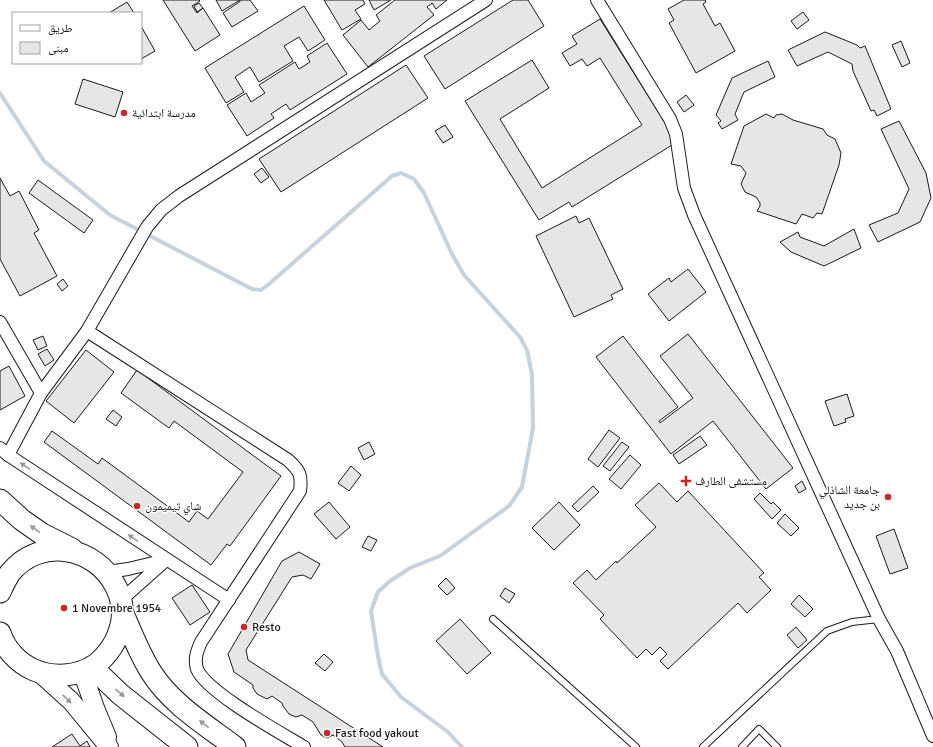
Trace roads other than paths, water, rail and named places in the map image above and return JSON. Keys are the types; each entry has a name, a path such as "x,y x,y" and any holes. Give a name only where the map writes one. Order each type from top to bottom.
{"highway":[{"path":"0,500 22,520 42,534 92,559 107,572 118,590 136,647 152,673 172,698 235,747"},
{"path":"0,592 11,572 28,558 38,554 60,550 81,554"},
{"path":"0,634 6,646 20,662 29,668 39,672 61,676 72,674 87,669 108,652 114,643 120,628 122,606"},
{"path":"87,669 187,747"}],"main road":[{"path":"87,669 95,708 110,747"},
{"path":"39,672 71,701 110,747"}],"street":[{"path":"229,600 166,560 4,452 42,393 87,331 147,227 161,210 179,196 486,0"},
{"path":"597,0 670,119 676,134 684,188 694,215 879,619 896,651 933,736"},
{"path":"0,322 42,393"},
{"path":"87,331 288,460 298,469 301,477 300,491 201,642 195,656 197,669 204,680 218,694 304,747"},
{"path":"107,572 128,569 166,560"},
{"path":"122,606 166,560"}],"lane":[{"path":"493,619 636,747"},
{"path":"706,746 827,631 852,622 879,619"},
{"path":"742,747 759,729 777,747"}],"waterway":[{"path":"0,93 44,161 110,215 252,289 261,290 269,284 392,176 401,173 414,179 424,193 452,254 464,275 520,337 527,350 532,375 533,428 522,487 509,506 440,556 410,568 390,581 378,592 371,611 382,674 401,697 448,732 462,747"}],"place":[{"name":"مدرسة ابتدائية","path":"124,113"},
{"name":"مستشفى الطارف","path":"686,481"},
{"name":"جامعة الشاذلي بن جديد","path":"888,497"},
{"name":"شاي تيميمون","path":"137,506"},
{"name":"1 Novembre 1954","path":"64,608"},
{"name":"Resto","path":"244,627"},
{"name":"Fast food yakout","path":"327,733"}]}
